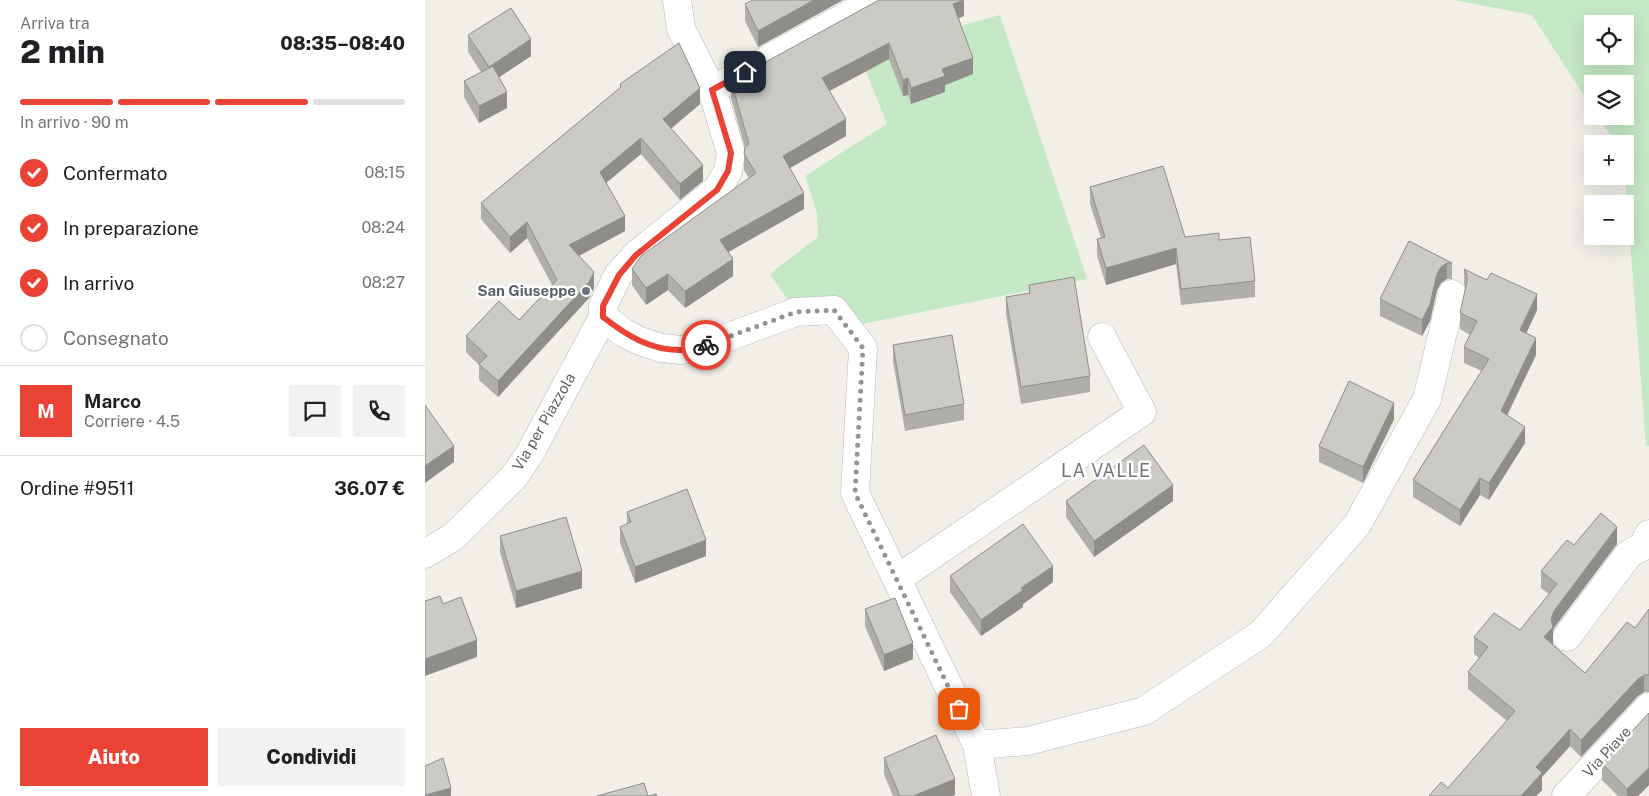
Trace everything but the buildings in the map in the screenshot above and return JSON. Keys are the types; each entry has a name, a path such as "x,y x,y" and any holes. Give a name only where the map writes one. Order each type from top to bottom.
{"street":[{"path":"677,0 681,29 712,90 876,0"},
{"name":"Via per Piazzola","path":"425,554 453,537 513,478 529,454 603,317 603,306 619,275 636,255 717,190 728,171 731,153 712,90"},
{"path":"977,746 1028,741 1144,711 1261,634 1357,525 1427,399 1452,294"},
{"path":"603,317 624,333 640,342 661,348 683,350 707,345 796,312 834,310 863,348 855,493 977,746 986,796"},
{"path":"897,579 1142,412 1102,337"},
{"path":"1567,637 1629,554 1643,546 1649,534"},
{"name":"Via Piave","path":"1566,796 1649,708"}],"green space":[{"path":"1454,0 1649,0 1649,446 1646,446 1630,245 1634,245 1634,195 1626,195 1626,185 1634,185 1634,135 1610,135 1604,125 1634,125 1634,75 1584,75 1584,96 1532,15"},
{"path":"1000,15 1087,279 847,327 796,312 770,274 818,237 817,213 805,176 887,124 864,67 888,56 912,104 945,92 942,86 956,27"}],"way so far":[{"path":"706,345 796,312 834,310 863,348 855,493 959,709"}],"place":[{"name":"San Giuseppe","path":"586,291"}],"district":[{"name":"LA VALLE","path":"1106,471"}],"route":[{"path":"706,345 683,350 661,348 640,342 624,333 603,317 603,306 619,275 636,255 717,190 728,171 731,153 712,90 745,72"}]}
